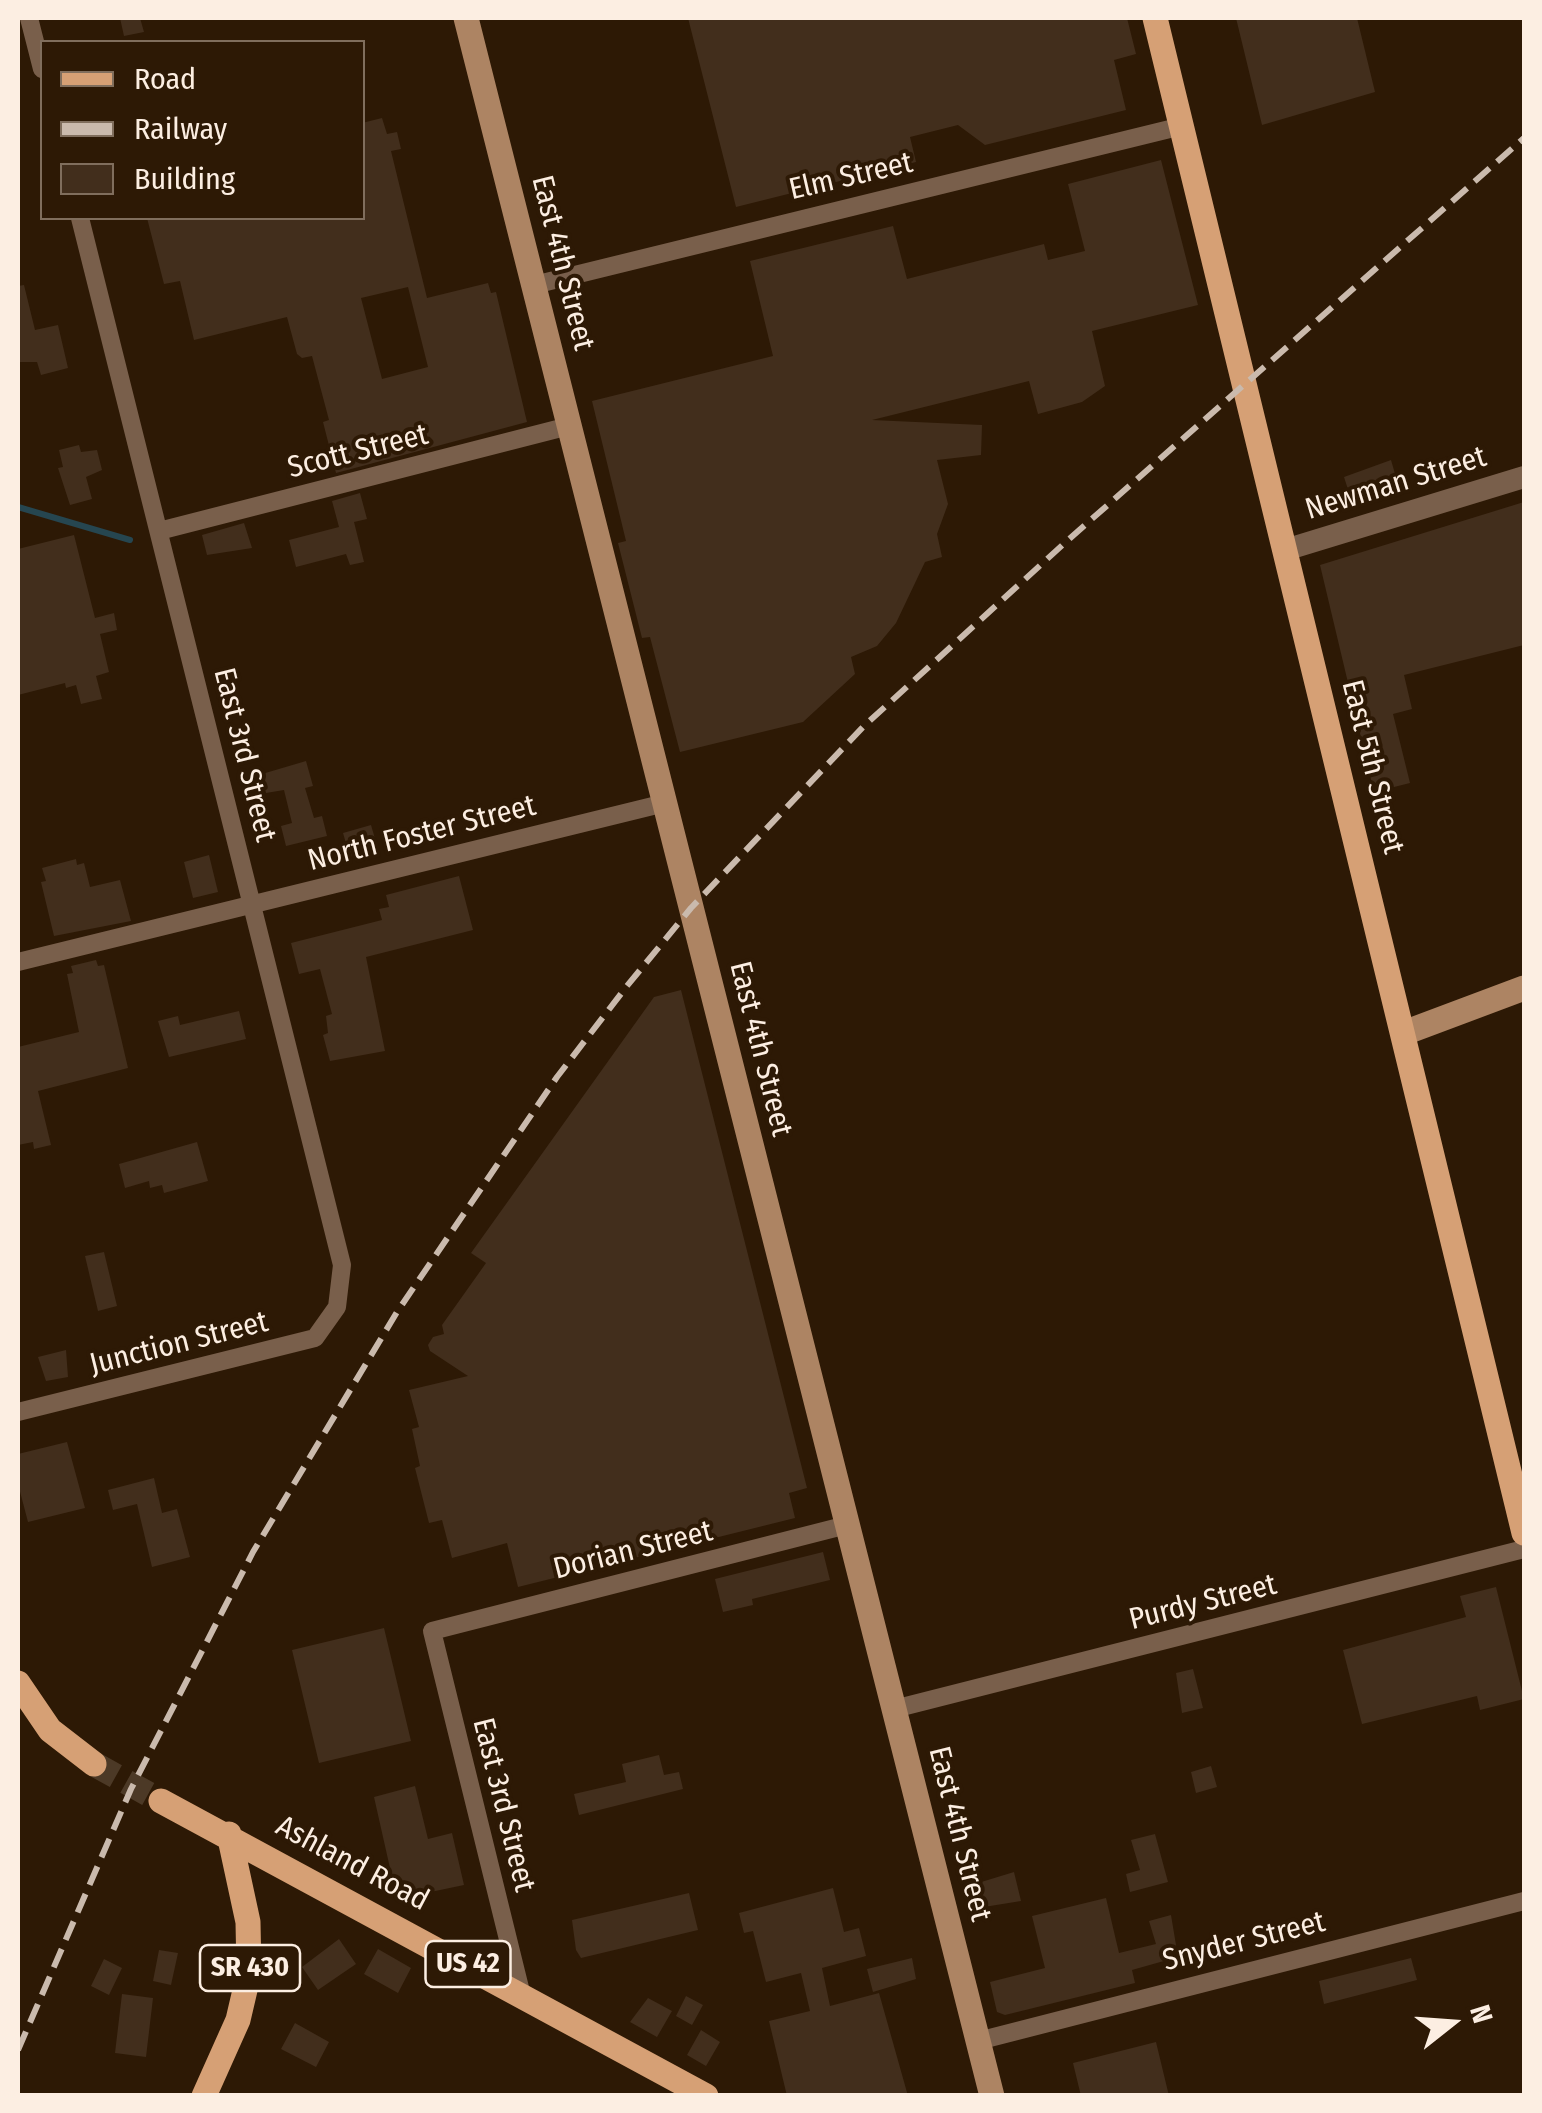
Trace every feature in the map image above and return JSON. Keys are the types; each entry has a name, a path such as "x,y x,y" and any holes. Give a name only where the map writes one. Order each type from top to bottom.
{"main road":[{"name":"East 4th Street","path":"466,18 992,2096"},
{"name":"East 5th Street","path":"1155,18 1524,1533"},
{"path":"1404,1034 1524,988"},
{"path":"19,1690 50,1730 94,1764"},
{"name":"US 42","path":"161,1801 229,1834"},
{"name":"Ashland Road","path":"229,1834 706,2096"},
{"name":"SR 430","path":"204,2096 238,2020 249,1973 248,1922 229,1834"}],"street":[{"path":"30,18 40,60"},
{"name":"Elm Street","path":"534,285 1182,126"},
{"name":"East 3rd Street","path":"81,220 341,1249 337,1306"},
{"name":"Scott Street","path":"160,531 570,426"},
{"name":"Newman Street","path":"1285,550 1524,477"},
{"name":"North Foster Street","path":"18,962 664,803"},
{"name":"Junction Street","path":"18,1412 315,1338 337,1306"},
{"name":"Dorian Street","path":"432,1631 847,1525"},
{"name":"Purdy Street","path":"894,1709 1524,1550"},
{"name":"East 3rd Street","path":"432,1631 521,1992"},
{"name":"Snyder Street","path":"978,2041 1524,1901"}],"building":[{"path":"120,18 140,18 144,32 124,36"},
{"path":"688,18 1127,18 1136,54 1114,60 1126,110 985,145 958,125 910,137 916,162 736,207"},
{"path":"1236,18 1357,18 1375,92 1262,125"},
{"path":"382,118 387,134 397,132 401,149 391,151 427,298 488,283 491,293 496,292 527,422 336,473 323,422 329,420 312,356 302,358 297,354 287,317 194,340 180,281 164,284 148,220 365,220 365,122","holes":["408,287 428,367 382,379 361,298"]},
{"path":"1161,160 1198,305 1092,331 1105,386 1082,402 1038,414 1029,381 872,420 982,425 981,455 937,460 948,504 937,534 942,557 925,562 896,623 877,646 851,657 855,674 803,722 680,752 650,637 642,638 618,543 626,541 592,401 773,356 750,261 893,226 907,279 1044,244 1048,260 1085,251 1068,184"},
{"path":"24,285 35,330 58,325 68,368 41,375 37,362 18,362 18,286"},
{"path":"79,445 81,452 97,450 102,470 86,477 92,499 70,505 58,468 63,467 59,450"},
{"path":"1391,460 1400,491 1353,505 1344,477"},
{"path":"360,493 367,519 354,522 364,562 350,565 346,554 296,567 289,540 339,527 332,501"},
{"path":"1524,502 1524,645 1404,675 1412,709 1393,714 1410,783 1374,792 1320,565"},
{"path":"244,523 252,548 207,555 202,535"},
{"path":"74,535 95,618 114,613 117,630 100,634 109,672 96,676 102,699 81,704 76,685 66,688 65,683 18,695 18,549"},
{"path":"306,761 313,786 305,788 314,818 322,816 327,836 286,846 281,826 292,823 284,790 266,793 262,774"},
{"path":"371,825 378,849 350,857 343,833"},
{"path":"209,855 218,892 193,898 184,862"},
{"path":"76,859 77,865 84,863 90,887 120,880 131,921 54,936 41,882 46,881 42,868"},
{"path":"459,876 473,930 366,957 385,1051 330,1061 323,1035 328,1033 326,1016 332,1014 320,969 299,974 291,943 382,920 379,909 389,907 386,895"},
{"path":"96,960 98,966 104,965 128,1068 38,1091 51,1145 34,1149 33,1142 18,1145 18,1047 79,1032 67,974 73,973 71,966"},
{"path":"681,990 807,1488 789,1493 795,1518 518,1587 507,1543 452,1558 442,1520 429,1523 415,1468 420,1466 412,1429 419,1427 409,1390 468,1376 430,1351 428,1345 433,1337 444,1334 442,1325 486,1263 471,1253 654,997"},
{"path":"239,1011 246,1039 169,1057 158,1021 178,1016 180,1025"},
{"path":"197,1142 208,1181 164,1193 162,1185 150,1188 149,1181 125,1188 119,1164"},
{"path":"104,1252 117,1306 98,1311 85,1256"},
{"path":"66,1350 68,1377 46,1381 38,1357"},
{"path":"67,1442 85,1508 28,1522 18,1484 18,1454"},
{"path":"154,1478 162,1513 177,1509 190,1557 152,1567 137,1504 113,1510 108,1490"},
{"path":"823,1552 830,1580 752,1599 753,1605 723,1612 715,1579"},
{"path":"1496,1587 1524,1699 1480,1710 1477,1696 1362,1724 1343,1650 1466,1617 1460,1596"},
{"path":"384,1628 411,1741 319,1763 292,1650"},
{"path":"1193,1669 1203,1708 1182,1713 1176,1673"},
{"path":"659,1755 664,1775 679,1772 683,1789 579,1815 574,1794 626,1782 622,1764"},
{"path":"1211,1766 1217,1787 1196,1793 1191,1772"},
{"path":"415,1786 428,1839 452,1833 464,1885 421,1894 392,1877 374,1797"},
{"path":"1155,1834 1168,1882 1130,1892 1126,1874 1140,1870 1131,1840"},
{"path":"1014,1872 1021,1901 984,1907 978,1883"},
{"path":"833,1888 844,1932 859,1928 866,1956 822,1968 830,2006 879,1993 908,2096 787,2096 769,2021 810,2011 801,1973 766,1982 753,1931 744,1933 739,1913"},
{"path":"689,1893 698,1930 581,1958 576,1950 572,1920"},
{"path":"1106,1898 1119,1953 1156,1944 1149,1921 1171,1915 1178,1957 1132,1970 1135,1983 1005,2015 997,2012 990,1982 1045,1968 1032,1916"},
{"path":"339,1939 356,1964 318,1990 302,1967"},
{"path":"378,1949 411,1968 398,1993 364,1974"},
{"path":"159,1950 178,1953 171,1985 153,1981"},
{"path":"912,1958 916,1979 873,1992 867,1969"},
{"path":"1411,1958 1417,1980 1324,2004 1319,1981"},
{"path":"104,1959 122,1968 109,1995 91,1986"},
{"path":"122,1994 153,1998 146,2057 115,2053"},
{"path":"686,1996 703,2005 692,2025 676,2016"},
{"path":"648,1998 672,2011 657,2037 630,2022"},
{"path":"295,2023 329,2042 316,2067 281,2049"},
{"path":"701,2030 720,2042 706,2066 687,2055"},
{"path":"1156,2042 1169,2096 1081,2096 1073,2063"}],"waterway":[{"path":"18,507 130,540"}],"tunnel":[{"path":"94,1764 161,1801"}],"railway":[{"path":"18,2050 131,1789 253,1552 397,1312 557,1077 627,986 691,908 864,726 1068,540 1524,138"}]}
